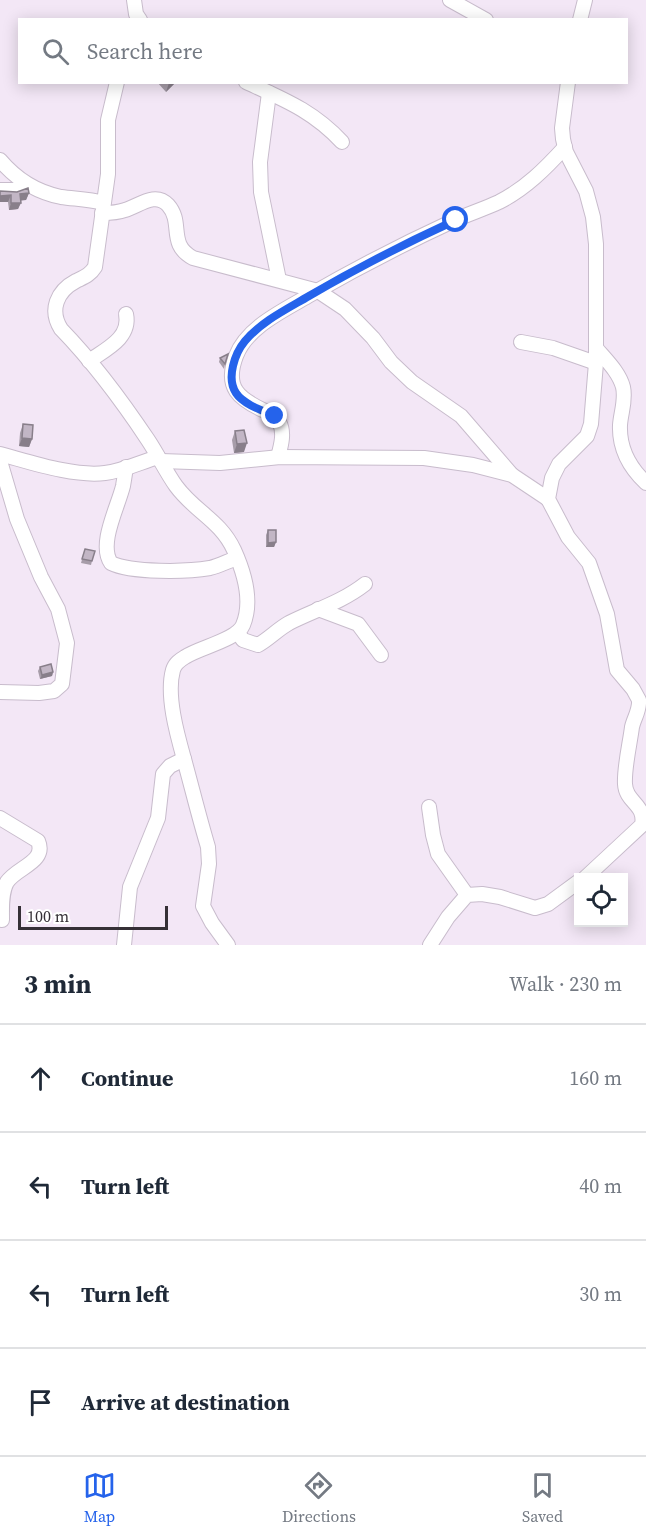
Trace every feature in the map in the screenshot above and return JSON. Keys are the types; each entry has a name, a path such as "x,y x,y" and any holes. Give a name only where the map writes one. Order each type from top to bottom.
{"street":[{"path":"134,0 138,18"},
{"path":"450,0 482,18"},
{"path":"580,18 585,0"},
{"path":"117,84 108,120 108,174 95,267 85,277 67,287 54,311 56,320 62,329 121,402 177,487 189,502 218,525 237,558 246,587 246,611 243,625 238,633 190,653 178,661 173,668 171,681 174,724 208,847 209,864 203,906 228,945"},
{"path":"250,84 310,113 342,142"},
{"path":"548,499 552,478 559,464 587,436 591,424 596,363 596,244 593,217 586,191 565,147 562,128 568,84"},
{"path":"269,93 260,162 261,192 279,280"},
{"path":"278,457 282,429 279,421 275,416 244,400 236,393 232,385 232,371 244,342 257,328 278,313 352,270 405,243 500,201 546,167 565,147"},
{"path":"0,160 8,170 27,185 59,196 90,199 103,208 122,211 153,198 162,201 171,211 179,246 183,252 193,258 318,291 345,309 391,362 412,382 461,416 512,475 548,499 568,537 589,563 608,614 617,670 639,700 625,772 625,786 633,802 642,811 642,825 590,873"},
{"path":"0,190 8,192 27,185"},
{"path":"89,361 123,335 128,322 126,314"},
{"path":"521,342 554,348 596,363"},
{"path":"596,348 619,376 623,389 624,407 620,425 625,457 633,471 646,483"},
{"path":"0,454 69,471 94,474 107,473 160,459 220,463 278,457 432,459 473,465 512,475"},
{"path":"0,461 17,519 41,577 58,609 68,643 62,684 54,691 0,692"},
{"path":"126,467 123,487 108,535 106,552 111,563 122,568 166,570 211,568 237,558"},
{"path":"238,633 243,640 258,645 287,624 338,602 365,584"},
{"path":"318,609 358,624 381,656"},
{"path":"124,945 130,887 158,818 163,774 170,766 184,759"},
{"path":"429,807 438,854 467,895"},
{"path":"0,818 38,841 41,852 8,882 4,890 2,920"},
{"path":"430,945 448,917 467,895 482,894 500,897 535,908 548,904 574,886"}],"building":[{"path":"28,188 29,193 20,194 21,203 11,203 11,195 0,196 0,191 17,192"},
{"path":"228,354 225,364 220,358"},
{"path":"23,424 33,425 32,439 22,438"},
{"path":"244,430 247,443 237,444 235,431"},
{"path":"268,530 276,530 276,542 268,543"},
{"path":"85,549 95,551 92,561 82,559"},
{"path":"51,664 53,672 42,675 40,667"}],"route":[{"path":"275,416 244,400 236,393 232,385 232,371 244,342 257,328 278,313 352,270 456,220"}]}
